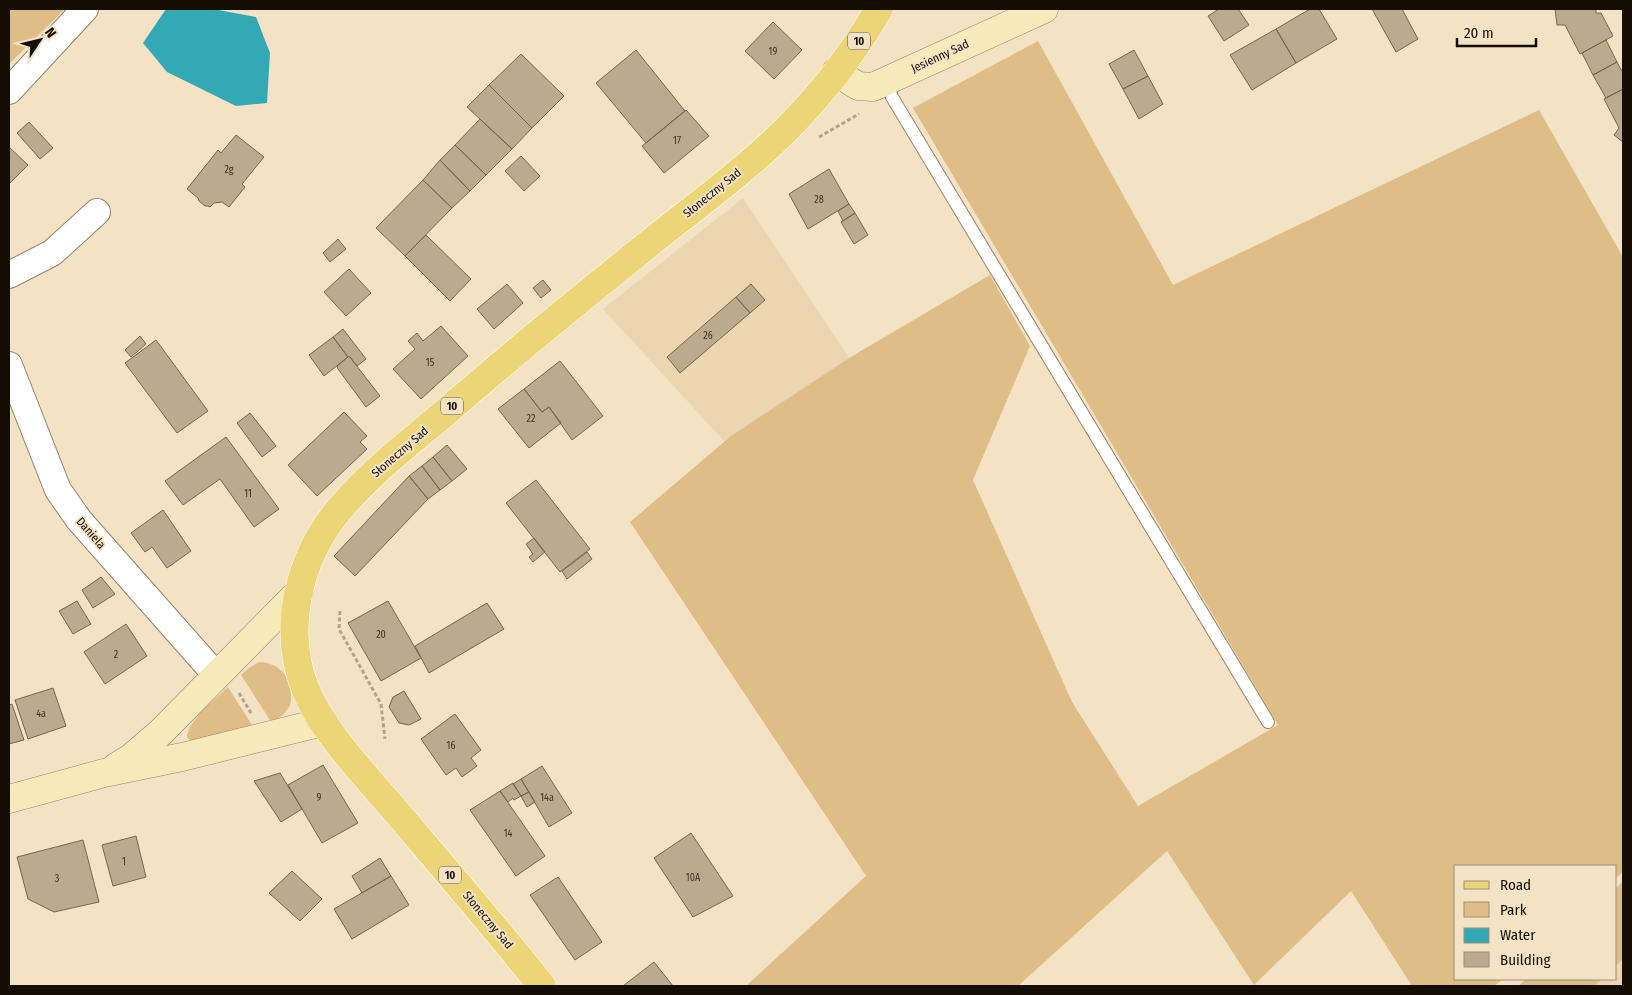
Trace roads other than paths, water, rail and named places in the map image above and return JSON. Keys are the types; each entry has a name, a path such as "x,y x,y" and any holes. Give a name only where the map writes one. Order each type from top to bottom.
{"main road":[{"name":"Słoneczny Sad","path":"542,986 354,762 323,722 304,686 296,654 295,625 299,592 308,564 326,527 375,473 527,343 756,158 800,115 836,72 858,43 879,9"}],"street":[{"path":"9,91 85,9"},
{"name":"Jesienny Sad","path":"836,72 858,86 873,87 1044,9"},
{"path":"9,275 52,253 97,212"},
{"name":"Daniela","path":"9,365 58,490 79,520 226,682"},
{"path":"104,773 115,768 143,748 226,682 299,592"},
{"path":"9,799 104,773 182,757 323,722"}],"lane":[{"path":"886,81 892,97 1268,722"}],"water":[{"path":"166,9 213,9 256,17 270,53 267,103 236,106 167,72 143,43"}]}
